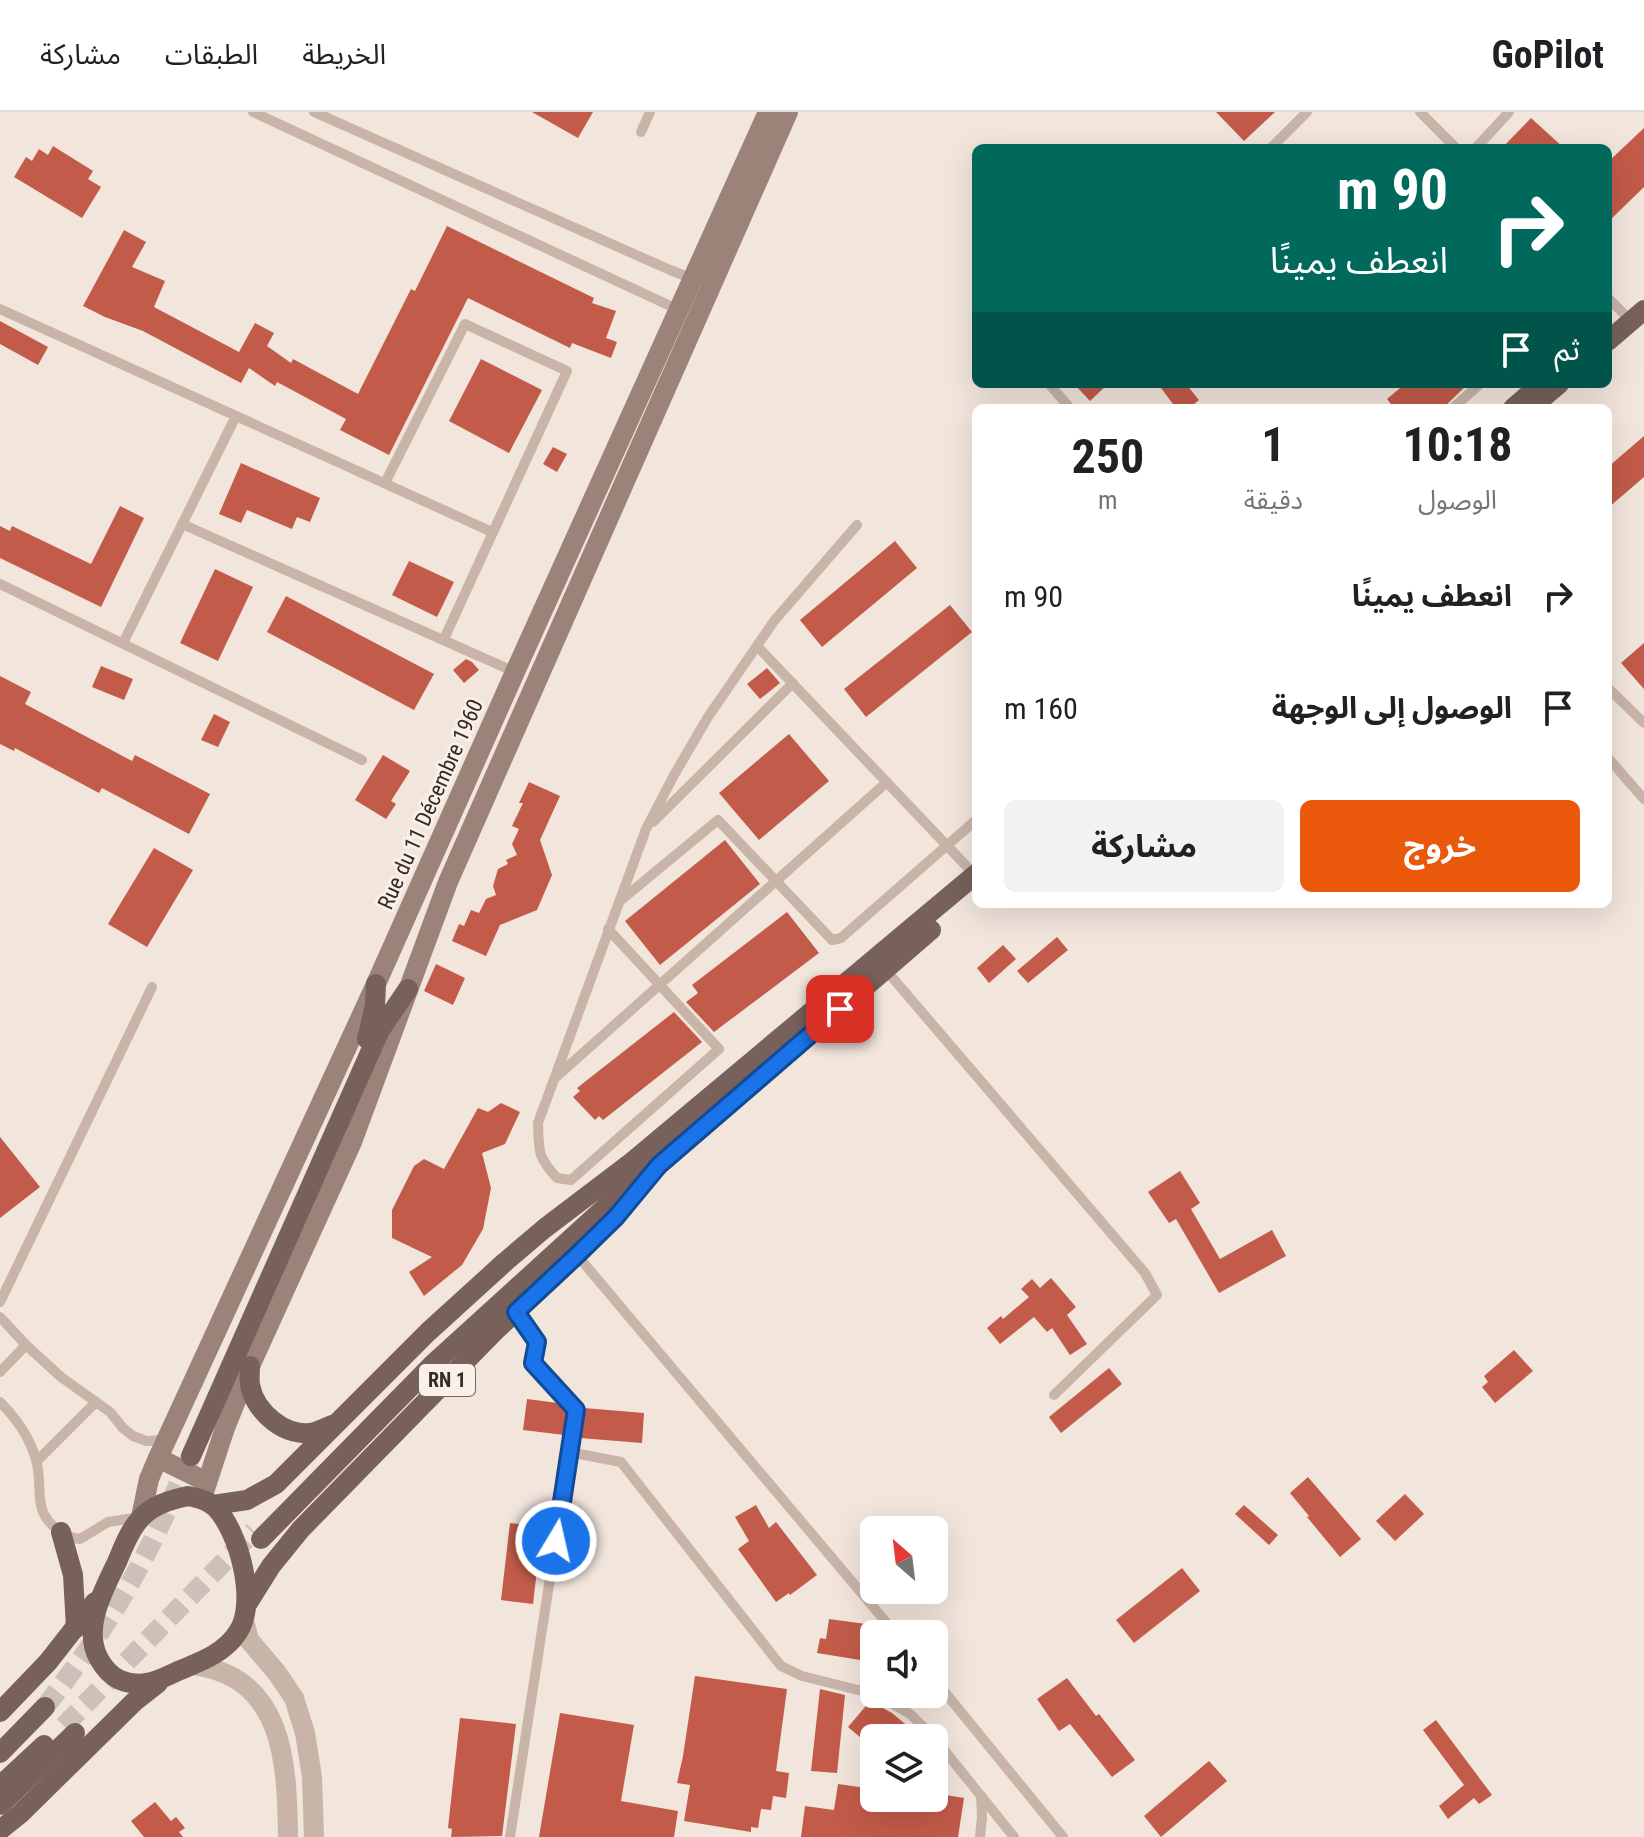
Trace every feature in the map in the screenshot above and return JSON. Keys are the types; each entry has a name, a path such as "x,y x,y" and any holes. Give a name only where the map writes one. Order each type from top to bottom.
{"main road":[{"name":"Rue du 11 Décembre 1960","path":"173,1451 367,1038 375,1006 376,984 768,112"},
{"path":"208,1495 225,1428 352,1142 448,882 788,112"},
{"path":"1613,312 1644,294"},
{"path":"1612,338 1644,310"},
{"path":"1518,404 1536,388"},
{"path":"1536,404 1554,388"},
{"name":"RN 1","path":"208,1495 230,1504 247,1500 276,1484 485,1279 972,883"},
{"name":"RN 1","path":"245,1613 271,1566 301,1529 495,1331 616,1217 659,1165 885,969 972,884"},
{"path":"141,1517 149,1479 173,1451 380,1030 408,989"},
{"path":"632,1162 599,1205 438,1347 258,1535 432,1365 609,1204 659,1165"},
{"path":"250,1366 250,1386 256,1402 274,1422 286,1429 312,1433 340,1422"},
{"path":"102,1592 92,1633 94,1650 110,1674 119,1680 143,1684 164,1678 210,1657 226,1647 238,1633 245,1613 243,1570 233,1537 208,1495 173,1451"},
{"path":"0,1712 76,1628 102,1592 132,1529 141,1517 171,1500 208,1495"},
{"path":"61,1532 73,1575 76,1628"},
{"path":"0,1830 135,1701 164,1678"},
{"path":"0,1737 41,1703 0,1753"},
{"path":"0,1786 70,1730 0,1805"}],"street":[{"path":"245,1613 249,1640 294,1698 305,1733 312,1777 314,1837"},
{"path":"192,1665 222,1671 236,1678 267,1709 283,1766 288,1837"}],"lane":[{"path":"253,112 679,310"},
{"path":"314,112 693,279"},
{"path":"641,132 650,112"},
{"path":"1275,144 1307,112"},
{"path":"1420,112 1452,144"},
{"path":"1480,144 1509,112"},
{"path":"0,309 492,532"},
{"path":"385,483 465,324 567,371 444,639"},
{"path":"1052,388 1066,404"},
{"path":"1458,404 1476,388"},
{"path":"123,643 236,416"},
{"path":"182,524 515,672"},
{"path":"608,929 719,1049 571,1180 557,1178 539,1154 538,1123 608,929 646,829 708,717 774,621 857,525"},
{"path":"0,584 362,760"},
{"path":"757,646 972,875"},
{"path":"646,829 793,683"},
{"path":"1612,692 1644,723"},
{"path":"1612,763 1644,799"},
{"path":"553,1079 887,782"},
{"path":"618,902 718,820 832,940 841,938 972,823"},
{"path":"885,969 1145,1273 1157,1295 1054,1395"},
{"path":"0,1302 152,987"},
{"path":"577,1255 884,1620"},
{"path":"510,1837 576,1410 533,1363 537,1342 516,1312"},
{"path":"0,1317 61,1377 110,1412 133,1436 173,1451"},
{"path":"0,1372 26,1345"},
{"path":"0,1402 19,1422 37,1461 39,1498 42,1512 50,1524 70,1538 80,1539 115,1519 141,1517"},
{"path":"37,1461 96,1402"},
{"path":"569,1452 621,1462 781,1666 802,1676 860,1690"},
{"path":"948,1696 1063,1837"},
{"path":"900,1708 933,1736 1014,1837"},
{"path":"980,1837 981,1796"}],"building":[{"path":"532,112 593,112 578,138"},
{"path":"1216,112 1275,112 1244,141"},
{"path":"1531,118 1560,144 1506,144"},
{"path":"1644,128 1644,187 1612,218 1612,158"},
{"path":"53,146 93,171 88,179 101,187 82,218 14,177 26,157 32,161 39,149 48,155"},
{"path":"447,226 594,298 592,303 616,311 606,338 617,342 611,358 572,343 570,348 468,298 389,455 340,430 346,419 277,382 275,386 249,368 241,383 143,331 83,306 124,230 146,242 132,267 165,281 154,307 239,352 255,323 274,333 267,346 291,363 293,359 358,394"},
{"path":"0,321 48,347 38,365 0,344"},
{"path":"481,359 542,390 509,453 449,421"},
{"path":"1078,388 1104,388 1090,401"},
{"path":"1161,388 1189,388 1199,400 1194,404 1173,404"},
{"path":"1400,388 1464,388 1447,404 1391,404 1387,399"},
{"path":"1644,436 1644,477 1612,505 1612,464"},
{"path":"553,447 567,454 557,472 543,464"},
{"path":"241,463 320,498 310,522 297,517 292,529 247,510 241,523 219,514"},
{"path":"120,506 144,518 101,607 0,558 0,526 10,531 12,526 91,564"},
{"path":"895,541 917,568 822,647 800,620"},
{"path":"409,561 454,582 437,617 392,595"},
{"path":"215,569 253,587 218,661 180,643"},
{"path":"286,596 434,674 414,710 267,632"},
{"path":"950,605 972,632 866,717 844,689"},
{"path":"1644,643 1644,689 1621,663"},
{"path":"466,659 479,670 464,683 453,670"},
{"path":"101,666 133,679 124,700 92,687"},
{"path":"767,668 780,683 760,699 747,684"},
{"path":"0,676 31,692 25,704 132,761 135,755 210,794 189,834 102,788 99,793 15,748 14,751 0,744"},
{"path":"214,714 230,722 218,747 201,740"},
{"path":"789,734 829,781 759,840 719,793"},
{"path":"383,755 410,771 391,801 396,804 386,819 355,800"},
{"path":"529,782 560,796 540,840 552,875 537,910 500,925 486,956 452,941 459,924 464,926 471,910 479,913 486,899 496,895 493,886 498,869 508,864 506,860 517,855 512,844 519,829 512,826"},
{"path":"725,840 760,884 660,965 625,921"},
{"path":"154,848 193,870 147,947 108,924"},
{"path":"787,912 819,953 714,1032 686,1002 698,993 692,985"},
{"path":"1057,937 1068,950 1028,983 1017,971"},
{"path":"1003,945 1016,959 989,983 977,968"},
{"path":"436,964 465,978 453,1005 424,991"},
{"path":"674,1012 702,1042 603,1120 599,1116 595,1120 573,1097 580,1091 577,1088"},
{"path":"501,1103 520,1112 505,1144 482,1153 491,1188 483,1229 462,1265 424,1296 409,1272 432,1257 392,1238 392,1210 414,1166 424,1159 444,1169 478,1108 488,1112"},
{"path":"0,1137 40,1187 0,1218"},
{"path":"1180,1171 1200,1203 1191,1209 1220,1259 1272,1230 1286,1256 1219,1293 1176,1219 1169,1223 1148,1192"},
{"path":"1051,1278 1076,1307 1067,1315 1087,1344 1070,1355 1052,1328 1047,1332 1034,1317 1000,1344 987,1328 1029,1297 1021,1289 1032,1279 1040,1288"},
{"path":"1514,1350 1533,1371 1495,1403 1482,1387 1488,1382 1484,1376"},
{"path":"1109,1368 1122,1384 1061,1433 1049,1417"},
{"path":"527,1399 558,1403 568,1413 564,1435 523,1430"},
{"path":"584,1408 644,1413 642,1443 580,1438"},
{"path":"1308,1477 1361,1539 1340,1557 1290,1493"},
{"path":"1405,1494 1424,1514 1395,1541 1376,1521"},
{"path":"756,1505 769,1528 776,1522 817,1575 776,1602 738,1549 749,1541 735,1517"},
{"path":"1244,1505 1278,1535 1269,1545 1235,1514"},
{"path":"510,1523 542,1527 533,1604 501,1600"},
{"path":"1182,1568 1200,1591 1134,1643 1116,1620"},
{"path":"829,1619 860,1623 860,1660 817,1653 820,1638 826,1639"},
{"path":"695,1676 787,1689 776,1771 789,1773 786,1798 773,1796 771,1810 761,1809 758,1828 751,1827 751,1832 684,1821 690,1785 677,1783"},
{"path":"1067,1678 1135,1760 1112,1777 1070,1724 1059,1731 1037,1699"},
{"path":"820,1689 845,1695 837,1773 811,1771"},
{"path":"864,1708 883,1708 905,1724 860,1724 860,1737 848,1727"},
{"path":"560,1713 634,1725 621,1801 678,1811 674,1837 539,1837"},
{"path":"460,1718 516,1724 502,1836 451,1837 452,1829 448,1828"},
{"path":"1436,1720 1492,1795 1479,1804 1474,1798 1448,1819 1439,1806 1464,1785 1423,1730"},
{"path":"1209,1761 1227,1781 1161,1837 1144,1816"},
{"path":"838,1784 860,1787 860,1812 948,1812 948,1795 964,1798 958,1837 801,1837 805,1806 834,1810"},
{"path":"155,1802 171,1821 176,1817 185,1828 179,1832 183,1837 144,1837 131,1821"}],"tunnel":[{"path":"45,1707 120,1601 191,1456"},
{"path":"64,1726 254,1531"}],"route":[{"path":"556,1541 576,1410 533,1363 537,1342 516,1312 616,1217 659,1165 840,1009"}]}
